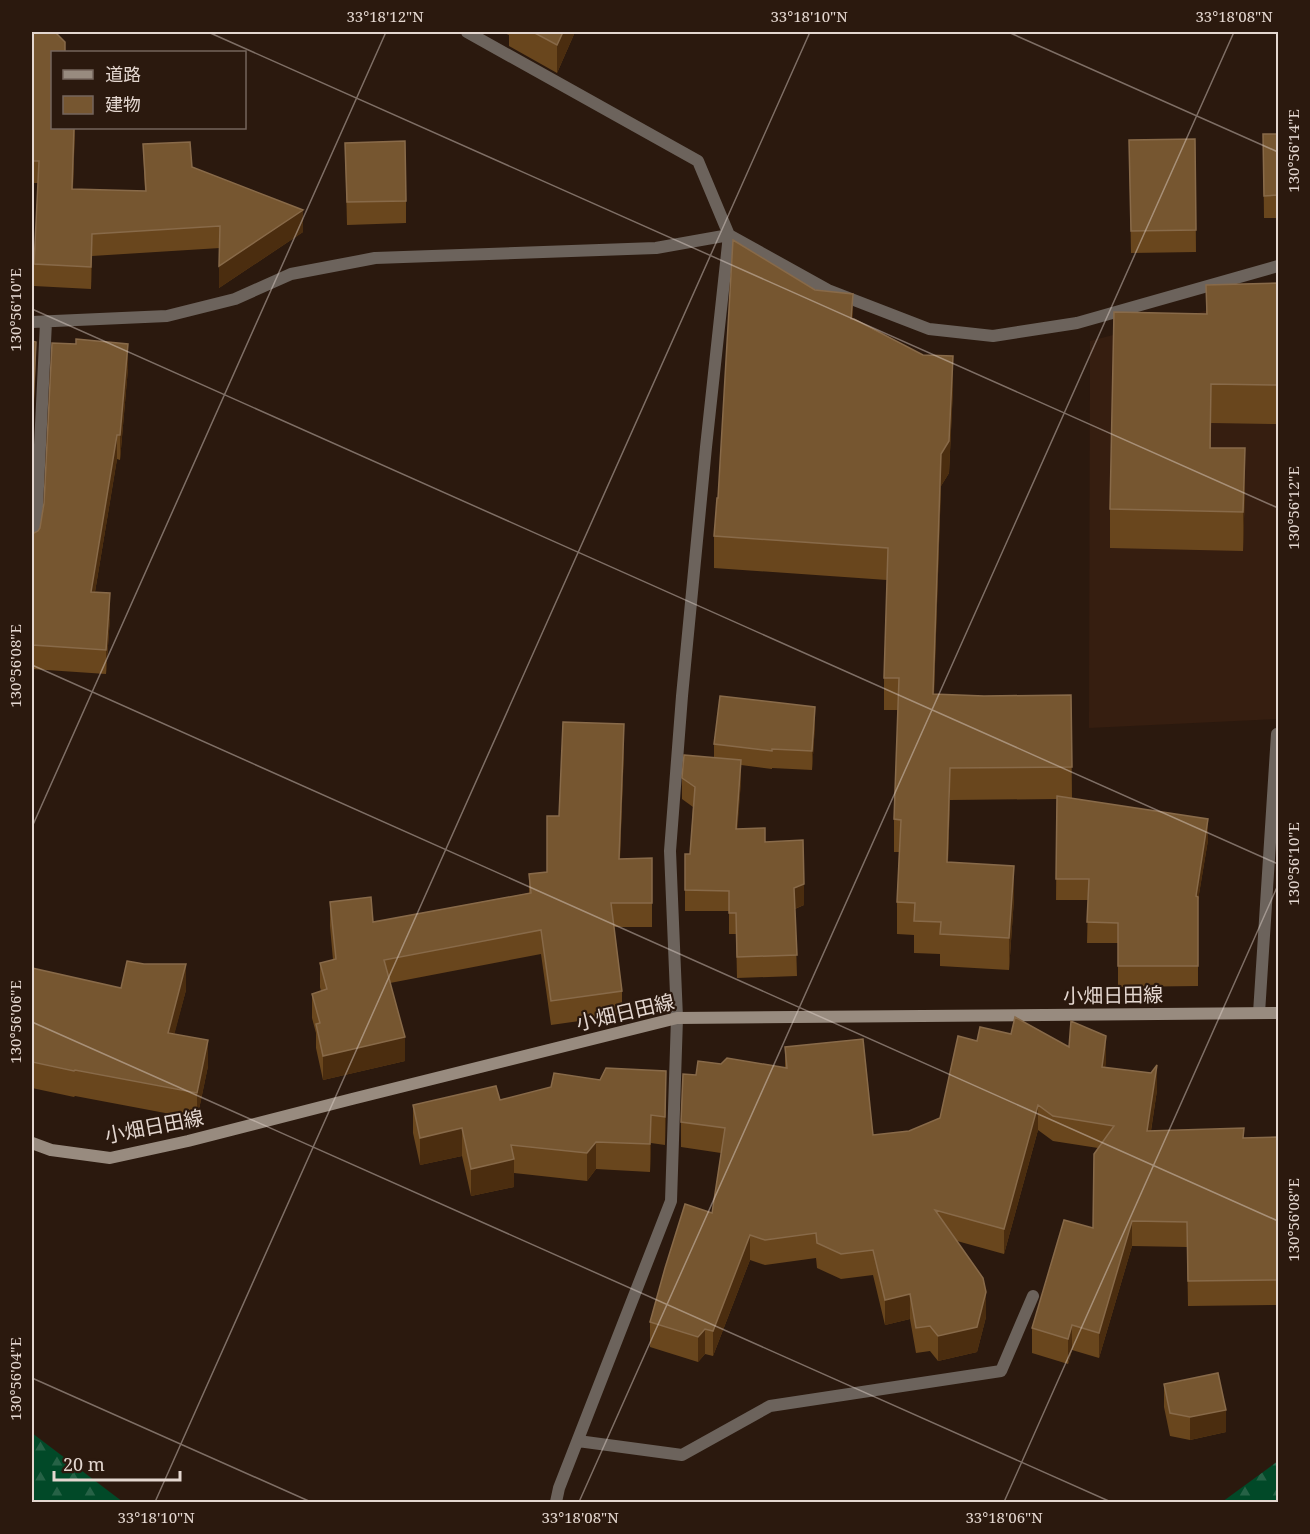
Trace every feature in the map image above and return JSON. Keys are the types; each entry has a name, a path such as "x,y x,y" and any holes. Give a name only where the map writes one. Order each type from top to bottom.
{"main road":[{"name":"小畑日田線","path":"32,1143 51,1150 111,1158 188,1141 677,1018 1278,1013"}],"street":[{"path":"467,32 698,160 729,235 683,684 670,851 677,1018 671,1201 556,1503"},
{"path":"32,322 167,316 235,299 291,274 375,258 656,248 729,235 828,290 918,325 929,329 993,336 1077,323 1278,266"},
{"path":"32,550 36,527 46,322"},
{"path":"1259,1013 1277,734"},
{"path":"578,1441 682,1455 770,1407 1001,1371 1033,1296"}],"shaded area":[{"path":"1278,292 1278,719 1089,728 1090,341"}],"green space":[{"path":"32,1433 123,1502 32,1502"},
{"path":"1278,1461 1278,1502 1222,1502"}],"building":[{"path":"32,32 55,32 65,42 65,51 51,51 51,129 74,129 72,189 146,191 143,144 190,142 192,167 303,210 219,266 220,226 92,234 91,267 34,264 39,161 32,161"},
{"path":"533,32 563,32 557,45"},
{"path":"1263,134 1278,134 1278,195 1264,196"},
{"path":"1195,139 1196,230 1131,231 1129,140"},
{"path":"405,141 406,201 347,202 345,143"},
{"path":"733,240 815,290 853,294 851,319 923,355 953,356 949,441 941,454 933,694 1071,695 1072,767 950,768 947,862 1014,866 1009,938 940,934 941,922 914,921 915,903 897,902 901,820 894,819 899,678 884,678 888,548 714,536"},
{"path":"1278,283 1278,385 1211,384 1210,448 1245,448 1243,512 1110,509 1114,312 1207,314 1206,285"},
{"path":"76,339 128,344 120,435 117,435 91,592 110,593 106,650 32,645 32,534 40,528 44,503 52,343 76,344"},
{"path":"32,341 36,342 32,426"},
{"path":"720,696 815,707 812,751 772,749 772,751 714,744"},
{"path":"563,722 624,724 619,859 652,858 652,903 611,903 622,991 551,1001 541,930 384,960 405,1037 323,1056 316,1024 320,1023 312,994 327,989 320,963 336,959 330,902 371,897 373,922 531,893 529,874 547,872 547,816 559,816"},
{"path":"684,755 741,760 736,829 765,828 765,842 803,840 804,884 794,888 797,955 737,957 736,913 729,913 729,891 685,890 685,854 690,854 695,787 682,778"},
{"path":"1057,796 1208,819 1196,896 1198,897 1198,966 1118,966 1118,923 1087,922 1089,879 1056,879"},
{"path":"127,961 144,964 186,964 168,1033 208,1040 197,1093 32,1062 32,968 121,988"},
{"path":"1015,1017 1069,1047 1071,1021 1106,1036 1102,1067 1151,1073 1157,1065 1147,1131 1244,1128 1243,1138 1278,1137 1278,1280 1188,1281 1187,1222 1132,1221 1099,1333 1072,1325 1068,1339 1032,1328 1064,1220 1093,1228 1094,1154 1114,1126 1053,1116 1038,1105 1004,1229 935,1210 983,1278 986,1292 977,1327 938,1336 930,1326 916,1328 910,1294 885,1300 873,1250 841,1254 817,1243 816,1233 765,1240 750,1235 713,1331 705,1329 698,1337 650,1322 685,1204 712,1213 725,1128 681,1122 683,1074 696,1075 698,1061 721,1064 727,1058 787,1068 785,1047 863,1039 873,1135 909,1131 940,1118 958,1036 977,1041 980,1027 1011,1034"},
{"path":"606,1068 666,1071 665,1117 651,1115 650,1144 596,1142 587,1153 511,1145 514,1159 471,1169 462,1128 420,1138 413,1105 496,1086 500,1100 551,1087 554,1073 600,1080"},
{"path":"1218,1373 1226,1410 1190,1417 1170,1413 1164,1384"}]}
